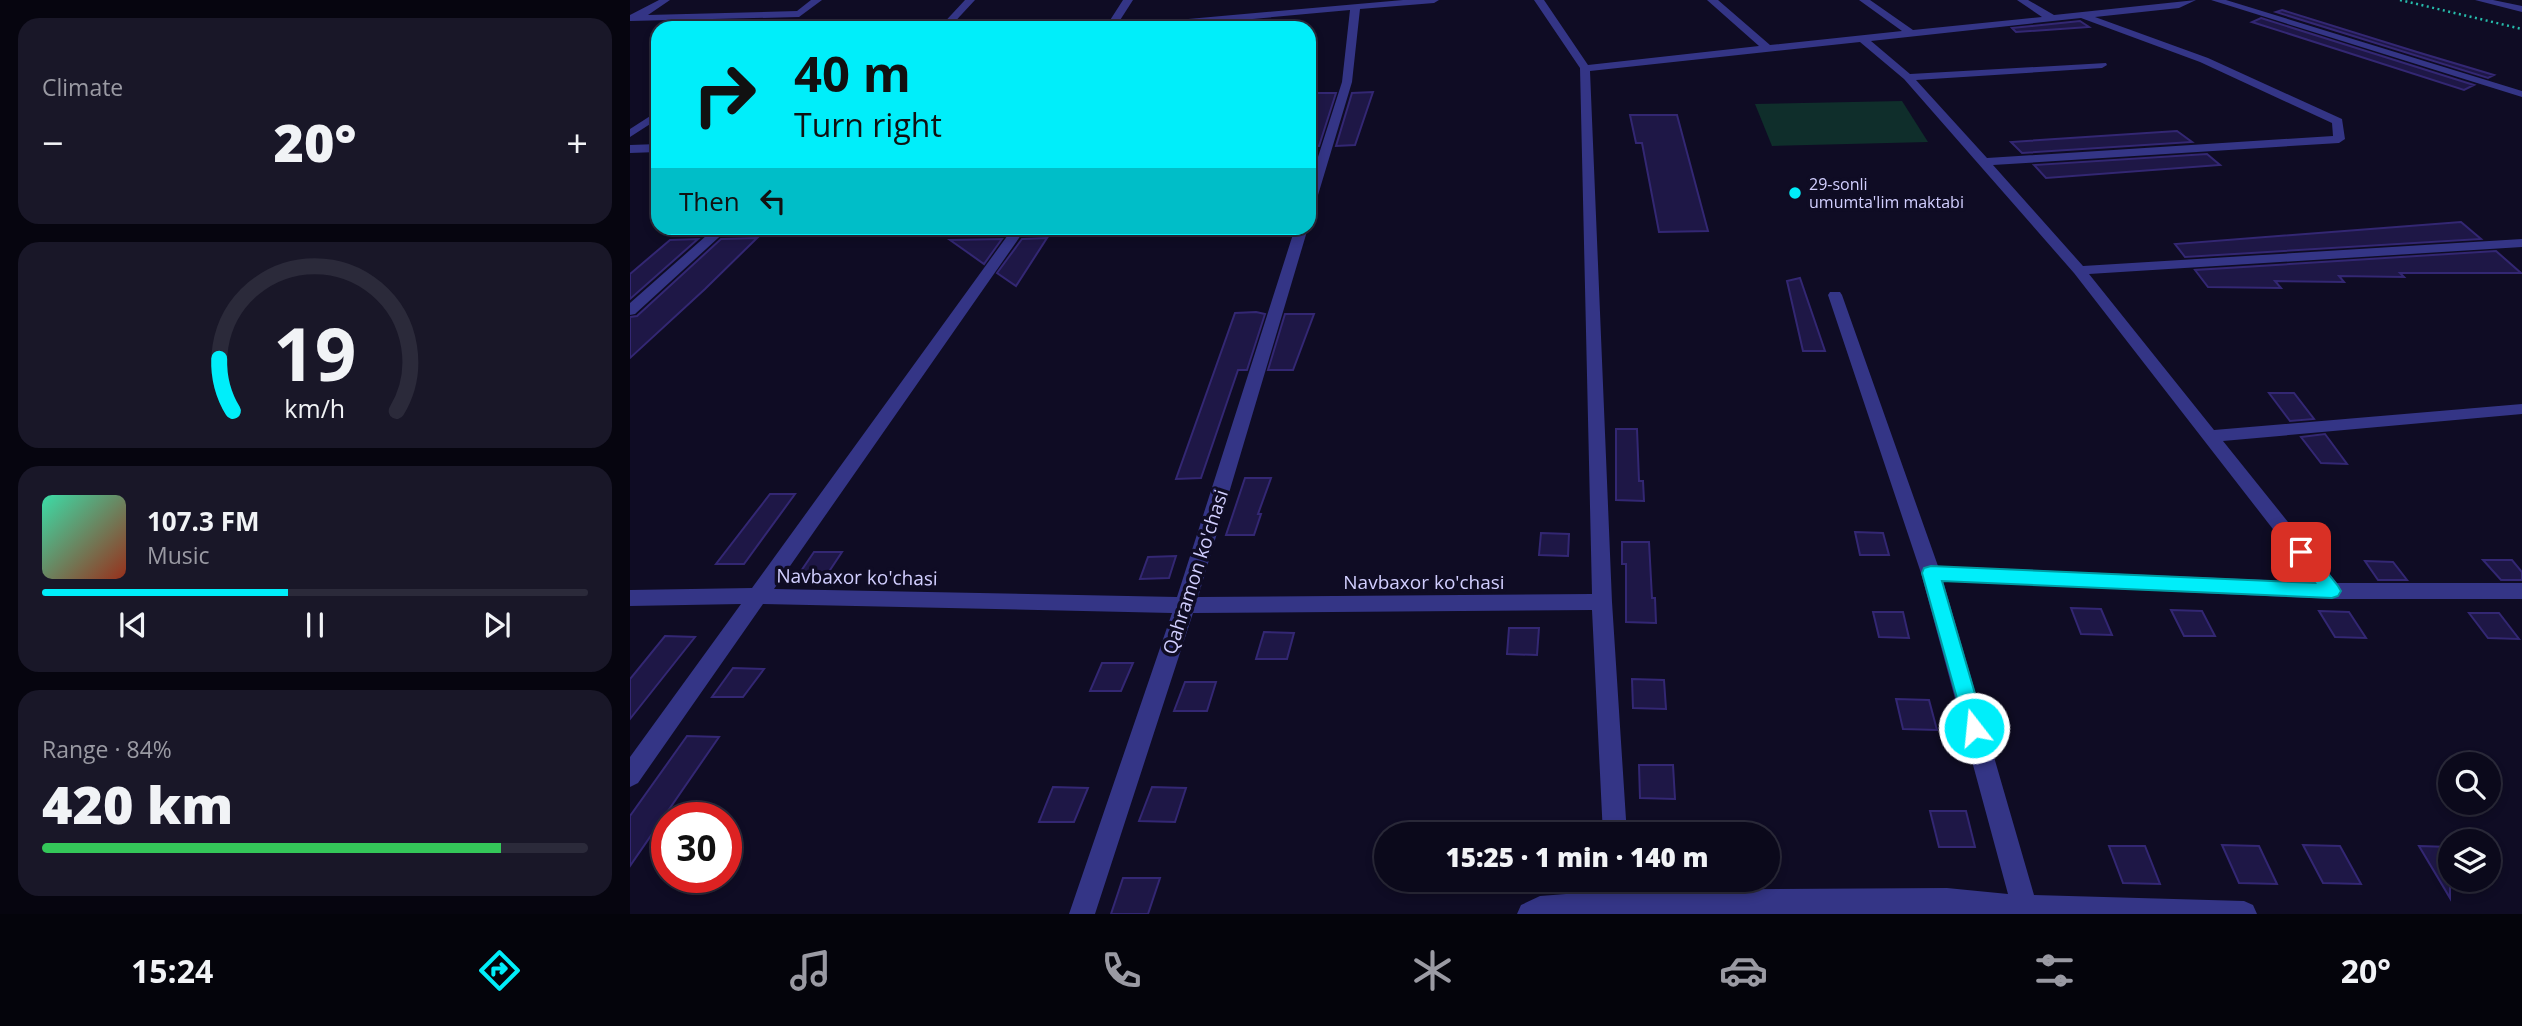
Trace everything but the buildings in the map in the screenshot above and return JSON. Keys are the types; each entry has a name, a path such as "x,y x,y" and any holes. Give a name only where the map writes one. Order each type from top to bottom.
{"street":[{"path":"632,19 665,0"},
{"path":"632,19 799,14 817,0"},
{"path":"950,21 970,0"},
{"path":"1114,21 1128,0"},
{"path":"1200,21 1434,0"},
{"path":"1539,0 1585,68 1602,602 1614,822"},
{"path":"1712,0 1767,48"},
{"path":"1864,0 1910,33"},
{"path":"2022,0 2051,19"},
{"path":"1585,68 2179,5 2191,0"},
{"path":"2216,0 2519,94"},
{"path":"2480,0 2522,9"},
{"path":"1316,182 1347,82 1348,6"},
{"path":"1984,162 2339,139 2338,121 2204,60 2081,15"},
{"path":"1863,38 1908,77 2079,270 2332,591"},
{"path":"1908,77 2102,65"},
{"path":"630,134 651,119"},
{"path":"630,149 651,148"},
{"path":"630,311 714,235"},
{"path":"630,776 1014,235"},
{"name":"Qahramon ko'chasi","path":"1083,914 1185,605 1300,235"},
{"path":"2079,270 2522,243"},
{"path":"1835,295 1931,573 2025,908"},
{"path":"2210,436 2522,410"},
{"path":"1931,573 2332,591 2522,591"},
{"name":"Navbaxor ko'chasi","path":"630,598 758,596 1185,605 1602,602"},
{"path":"1530,914 1540,909 1614,892"},
{"path":"1637,892 1949,908 2244,914"}],"path":[{"path":"2400,0 2522,29"}],"green space":[{"path":"1902,101 1928,142 1772,146 1755,104"}],"place":[{"name":"29-sonli umumta'lim maktabi","path":"1795,193"}],"route":[{"path":"1974,728 1931,573 2332,591 2301,552"}]}
